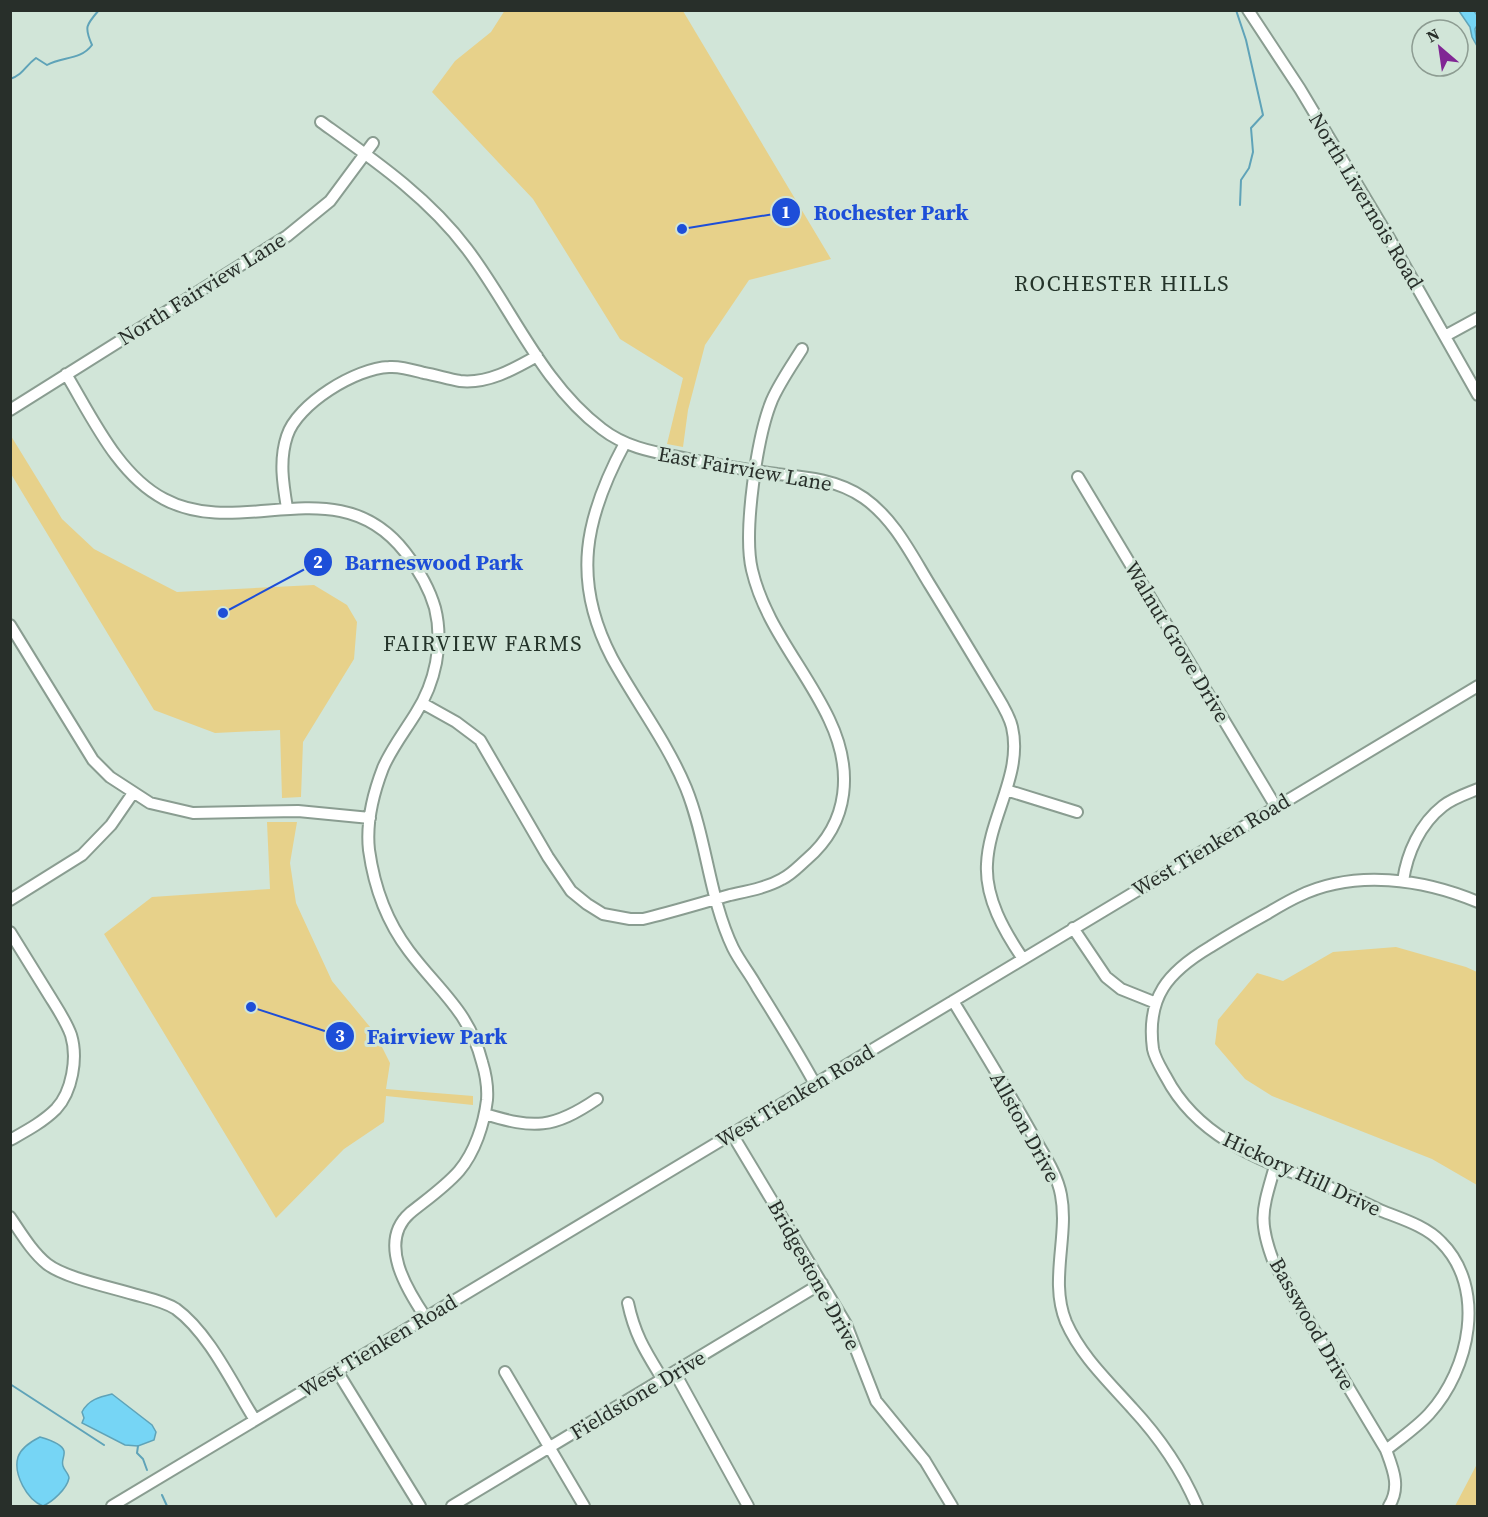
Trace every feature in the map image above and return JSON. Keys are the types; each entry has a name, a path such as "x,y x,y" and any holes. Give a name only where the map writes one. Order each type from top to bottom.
{"street":[{"name":"North Livernois Road","path":"1248,10 1300,89 1388,236 1478,395"},
{"name":"East Fairview Lane","path":"321,122 420,198 447,224 484,273 556,383 579,410 603,430 625,443 650,452 719,467 829,482 851,489 881,512 904,542 1005,710 1012,727 1013,762 990,839 987,866 991,896 997,914 1023,959"},
{"name":"North Fairview Lane","path":"10,410 287,236 330,201 373,143"},
{"path":"1445,336 1478,318"},
{"path":"422,703 456,722 480,740 548,857 571,891 603,914 630,920 642,919 763,888 795,871 819,849 839,814 846,783 845,763 829,719 774,626 759,594 748,545 762,433 778,387 802,349"},
{"path":"287,508 282,475 287,435 295,420 310,404 339,385 368,370 389,367 405,368 460,381 479,380 493,377 537,356"},
{"path":"66,374 118,458 136,480 151,492 191,511 229,512 316,507 352,514 367,520 387,533 410,559 424,581 432,601 436,612 438,635 434,671 428,693 384,767 368,831 369,852 377,887 387,914 408,949 468,1022 478,1046 488,1087 484,1114 476,1140 459,1172 401,1224 397,1238 396,1251 401,1276 426,1318"},
{"path":"625,443 600,495 592,521 588,544 591,603 602,636 613,659 668,752 687,790 716,900 733,949 815,1084"},
{"name":"Walnut Grove Drive","path":"1078,477 1276,807"},
{"path":"10,625 93,760 110,777 150,803 193,813 298,811 370,818"},
{"name":"West Tienken Road","path":"112,1506 1478,686"},
{"path":"1403,881 1412,847 1422,829 1442,807 1478,789"},
{"path":"1006,790 1077,812"},
{"path":"10,900 82,855 111,825 132,793"},
{"name":"Hickory Hill Drive","path":"1386,1450 1430,1413 1454,1376 1468,1325 1469,1302 1465,1281 1455,1260 1441,1241 1424,1229 1339,1191 1275,1166 1235,1147 1210,1131 1171,1088 1155,1056 1151,1035 1156,1003 1160,991 1182,965 1300,895 1331,885 1352,882 1403,881 1450,891 1478,902"},
{"path":"1073,928 1106,976 1121,989 1156,1003"},
{"path":"10,932 64,1019 71,1035 74,1051 68,1090 57,1108 10,1140"},
{"name":"Allston Drive","path":"953,1001 1018,1108 1057,1181 1063,1207 1059,1251 1060,1302 1065,1320 1075,1340 1091,1362 1152,1430 1171,1458 1197,1506"},
{"path":"484,1114 521,1124 547,1124 577,1113 597,1100"},
{"name":"Bridgestone Drive","path":"732,1134 850,1332 876,1401 925,1461 952,1506"},
{"name":"Basswood Drive","path":"1275,1166 1264,1204 1262,1221 1266,1243 1274,1263 1386,1450 1395,1475 1396,1489 1389,1506"},
{"path":"10,1217 36,1253 48,1265 72,1275 166,1304 190,1320 255,1420"},
{"name":"Fieldstone Drive","path":"453,1506 822,1283"},
{"path":"628,1303 633,1327 663,1380"},
{"path":"337,1371 420,1506"},
{"path":"505,1372 584,1506"},
{"path":"675,1373 748,1506"}],"shaded area":[{"path":"505,10 683,11 831,259 749,280 705,345 688,410 683,447 667,444 683,378 620,339 533,199 432,92 455,61 491,32"},
{"path":"11,436 62,519 94,549 177,592 314,585 347,605 357,622 354,659 303,742 301,797 282,798 280,730 215,733 154,710 11,474"},
{"path":"267,822 297,822 290,863 296,903 332,981 375,1033 390,1063 386,1089 473,1096 473,1105 386,1096 384,1122 344,1149 276,1218 104,934 152,897 270,889"},
{"path":"1396,947 1477,972 1477,1185 1432,1159 1272,1096 1245,1079 1215,1044 1218,1020 1257,973 1283,981 1333,952"},
{"path":"1477,1464 1477,1506 1455,1506"}],"water":[{"path":"1459,11 1474,11 1477,15 1475,29 1477,46 1472,37 1470,18 1464,18"},
{"path":"112,1394 152,1425 156,1432 154,1440 138,1446 125,1445 82,1423 84,1418 82,1412 87,1405 98,1398"},
{"path":"40,1437 63,1448 63,1464 69,1478 59,1495 43,1506 32,1498 23,1486 17,1464 22,1451"}],"waterway":[{"path":"10,79 36,58 47,65 82,54 92,45 87,30 91,19 99,10"},
{"path":"1236,10 1246,40 1263,115 1251,128 1253,152 1249,168 1241,180 1240,205"},
{"path":"10,1384 104,1445"},
{"path":"138,1446 137,1453 143,1459 147,1470"},
{"path":"162,1495 167,1506"}],"place":[{"name":"Rochester Park","path":"682,229"},
{"name":"Barneswood Park","path":"223,613"},
{"name":"Fairview Park","path":"251,1007"}],"district":[{"name":"ROCHESTER HILLS","path":"1122,283"},
{"name":"FAIRVIEW FARMS","path":"483,643"}]}
